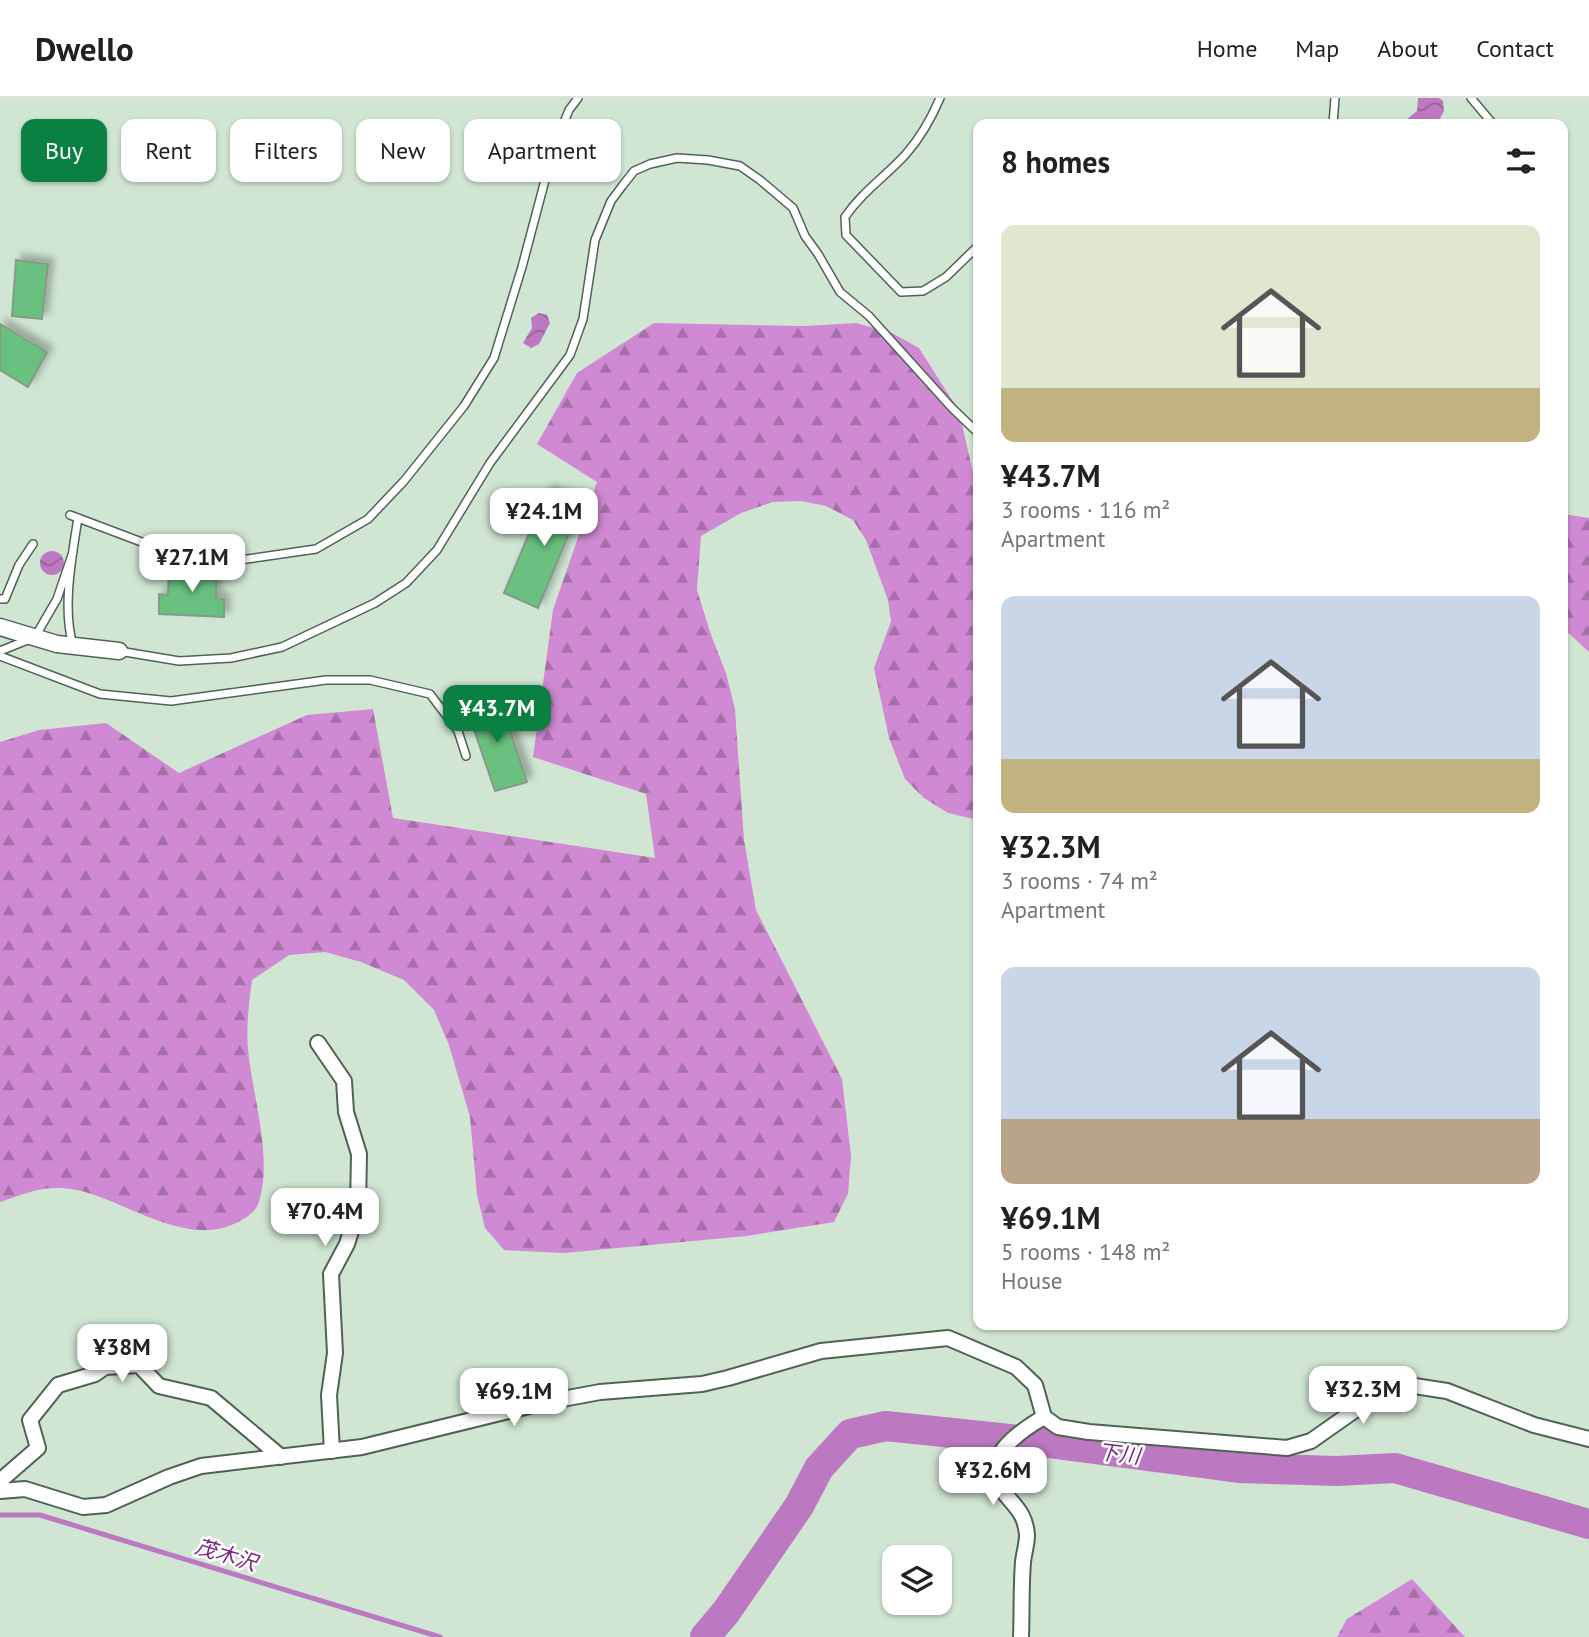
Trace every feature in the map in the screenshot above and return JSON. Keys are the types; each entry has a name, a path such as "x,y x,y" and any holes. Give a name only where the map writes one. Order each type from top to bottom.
{"street":[{"path":"0,627 57,644 118,651"},
{"path":"318,1043 344,1081 346,1112 359,1154 358,1208 348,1244 331,1274 335,1353 329,1395 332,1451"},
{"path":"0,1491 25,1489 83,1507 106,1506 169,1477 201,1466 362,1447 459,1422 576,1397 702,1384 821,1351 948,1338 1016,1367 1035,1385 1044,1417 1058,1427 1088,1432 1287,1448 1311,1441 1368,1401 1408,1385 1447,1391 1534,1424 1589,1439"},
{"path":"0,1481 38,1448 30,1420 58,1385 95,1374 105,1367 139,1365 159,1385 211,1398 281,1457"},
{"path":"1021,1637 1023,1562 1027,1537 1024,1515 999,1487 995,1472 999,1453 1024,1429 1044,1417"}],"lane":[{"path":"74,646 67,627 74,517 160,549 220,563 316,549 368,519 404,481 464,406 494,358 522,267 553,150 569,110 578,98"},
{"path":"940,98 906,154 856,200 845,217 846,235 901,292 923,292 946,277 973,251"},
{"path":"1333,119 1335,98"},
{"path":"1471,98 1489,119"},
{"path":"118,651 179,661 231,658 282,647 375,603 406,583 437,550 490,463 569,355 583,319 595,240 611,201 634,171 650,164 677,158 708,160 740,166 760,180 793,208 805,236 840,292 869,316 973,428"},
{"path":"2,601 19,565 33,544"},
{"path":"0,654 35,637 57,599 73,552"},
{"path":"0,654 100,694 171,701 326,680 370,680 430,694 458,731 466,755"}],"green space":[{"path":"654,323 804,326 856,323 892,333 919,348 959,411 973,473 973,819 948,813 924,798 905,779 889,738 874,668 891,621 888,600 866,540 853,520 826,506 801,501 773,502 741,513 701,536 697,590 726,673 735,709 744,840 756,910 842,1079 851,1156 848,1194 834,1222 747,1236 564,1253 504,1250 485,1228 477,1195 470,1117 449,1045 434,1010 404,980 361,962 325,952 289,955 252,980 248,1049 264,1163 260,1198 257,1207 248,1216 216,1229 196,1230 155,1220 96,1195 65,1188 37,1190 0,1202 0,742 39,730 106,723 179,773 307,715 373,709 393,818 655,858 646,794 533,757 553,610 597,482 537,444 577,373"},
{"path":"1568,515 1589,518 1589,652 1568,633"},
{"path":"1412,1579 1465,1637 1337,1637 1347,1619"}],"water":[{"path":"1418,98 1439,98 1443,101 1444,111 1440,119 1407,119 1417,111"},
{"path":"539,313 547,315 550,323 539,344 531,348 523,343 532,328 531,318"},
{"path":"52,551 61,554 64,563 61,572 52,575 43,572 40,563 43,554"}],"building":[{"path":"16,260 48,264 42,319 12,316"},
{"path":"0,324 47,352 28,387 0,370"},
{"path":"547,491 583,505 578,514 583,516 575,533 570,531 538,608 504,593"},
{"path":"169,567 210,568 210,574 216,575 216,598 224,599 224,617 159,614 159,594 168,595"},
{"path":"499,698 527,782 495,791 467,709"}],"waterway":[{"name":"下川","path":"705,1637 726,1612 799,1506 819,1468 850,1434 886,1426 1048,1443 1239,1468 1337,1471 1395,1468 1589,1524"},
{"name":"茂木沢","path":"0,1515 40,1515 440,1637"}]}
